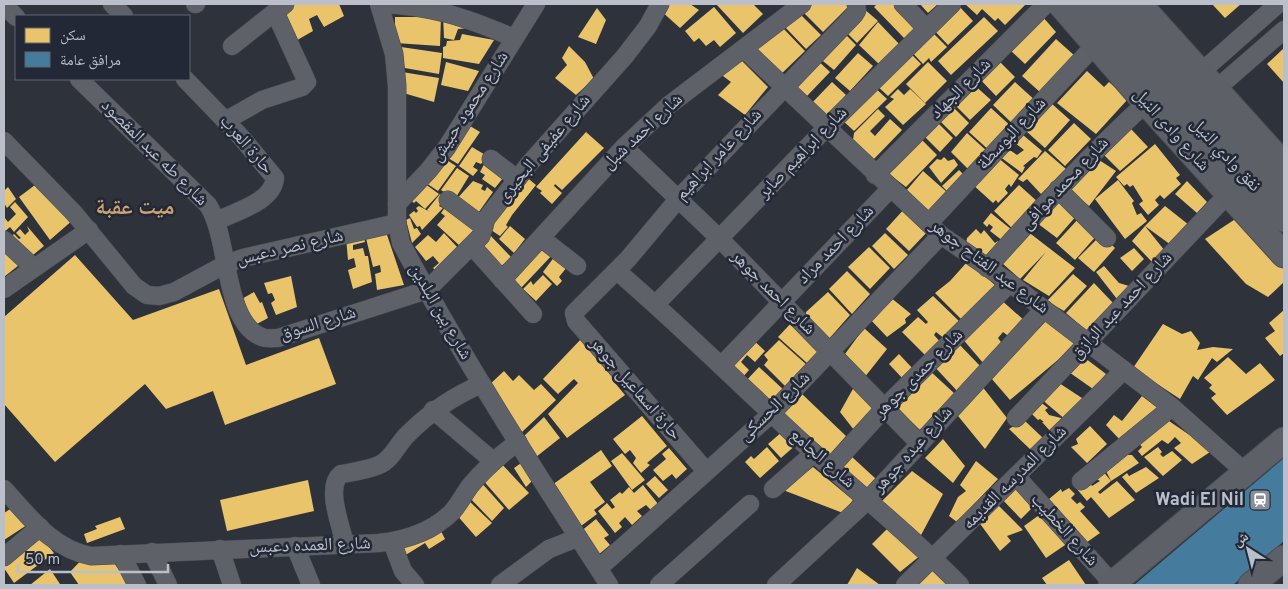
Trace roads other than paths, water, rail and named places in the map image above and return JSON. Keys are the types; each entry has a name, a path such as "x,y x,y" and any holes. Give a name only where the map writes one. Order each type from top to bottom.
{"main road":[{"name":"شارع وادى النيل","path":"1060,4 1146,103 1284,255"},
{"name":"نفق وادي النيل","path":"1083,4 1284,218"},
{"name":"نفق وادي النيل","path":"1112,4 1284,194"},
{"path":"1139,4 1284,165"},
{"path":"1112,584 1284,440"},
{"path":"1251,585 1284,558"}],"street":[{"path":"112,4 123,15"},
{"path":"379,4 435,10 452,9 467,18 514,38"},
{"name":"شارع بين البلدين","path":"379,4 394,54 397,86 397,223 402,243 426,290 482,384 603,580"},
{"name":"شارع محمود حبيش","path":"397,204 428,171 447,147 536,4"},
{"name":"شارع عفيفى البحيرى","path":"426,290 481,236 486,219 517,179 625,56 648,26 660,4"},
{"name":"شارع احمد شبل","path":"502,280 624,146 668,105 802,4"},
{"name":"شارع عامر ابراهيم","path":"580,306 617,271 679,198 783,87 854,15 857,10 856,4"},
{"path":"903,4 926,28"},
{"name":"شارع ابراهيم صابر","path":"656,304 826,128 952,4"},
{"name":"شارع الجهاد","path":"875,175 1046,4"},
{"path":"1207,81 1278,4"},
{"path":"4,5 15,16"},
{"path":"225,121 262,100 302,88 307,82 281,6 232,46"},
{"path":"1207,81 1284,30"},
{"name":"شارع البوسطة","path":"935,228 1095,45"},
{"name":"شارع عبد الفتاح جوهر","path":"744,49 875,175 935,228 1124,370 1172,408 1245,472"},
{"name":"شارع طه عبد المقصود","path":"80,80 208,206 217,221 226,264"},
{"name":"حارة العرب","path":"186,80 270,169 275,178 274,188 267,195 217,221"},
{"name":"شارع محمد موافى","path":"987,268 1058,189 1146,103"},
{"path":"4,141 89,230 33,267 4,289"},
{"name":"شارع احمد جوهر","path":"624,146 720,239 919,443"},
{"path":"491,159 517,179"},
{"name":"شارع احمد مراد","path":"720,366 890,189"},
{"path":"1058,189 1108,238"},
{"name":"شارع احمد عبد الرازق","path":"1016,418 1228,194"},
{"path":"448,200 484,227"},
{"name":"شارع نصر دعبس","path":"89,230 134,286 146,296 159,296 174,292 226,264 243,258 397,223"},
{"name":"شارع الحسكى","path":"603,580 706,471 771,414 832,352 935,228"},
{"path":"541,238 577,266"},
{"path":"4,240 33,267"},
{"path":"472,246 533,314"},
{"name":"شارع السوق","path":"226,264 234,300 241,316 250,329 263,338 278,338 426,290"},
{"name":"شارع الجامع","path":"617,271 656,304 830,468 934,558 960,585"},
{"name":"شارع حمدى جوهر","path":"830,468 885,407 1010,283"},
{"name":"حارة اسماعيل جوهر","path":"580,306 574,313 576,321 706,471"},
{"name":"شارع عبده جوهر","path":"776,585 868,500 1044,309"},
{"name":"شارع المدرسه القديمه","path":"905,585 1124,370"},
{"path":"344,544 333,492 334,482 341,474 380,465 388,459 406,436 433,410 456,395 482,384"},
{"path":"1081,481 1172,408"},
{"path":"433,410 493,461"},
{"name":"شارع العمده دعبس","path":"40,528 65,548 91,556 392,542 419,534 438,524 453,511 470,487 493,461 518,442"},
{"path":"773,489 814,453"},
{"name":"شارع الخطيب","path":"1016,476 1112,584"},
{"path":"4,489 40,528 4,557"},
{"path":"659,585 750,504"},
{"path":"500,585 549,550 577,538"},
{"path":"392,542 404,571 415,585"},
{"path":"295,546 311,585"},
{"path":"220,549 232,585"},
{"path":"152,552 168,585"},
{"path":"121,554 136,585"}],"place":[{"name":"Wadi El Nil","path":"1260,500"}],"district":[{"name":"ميت عقبة","path":"135,208"}]}
